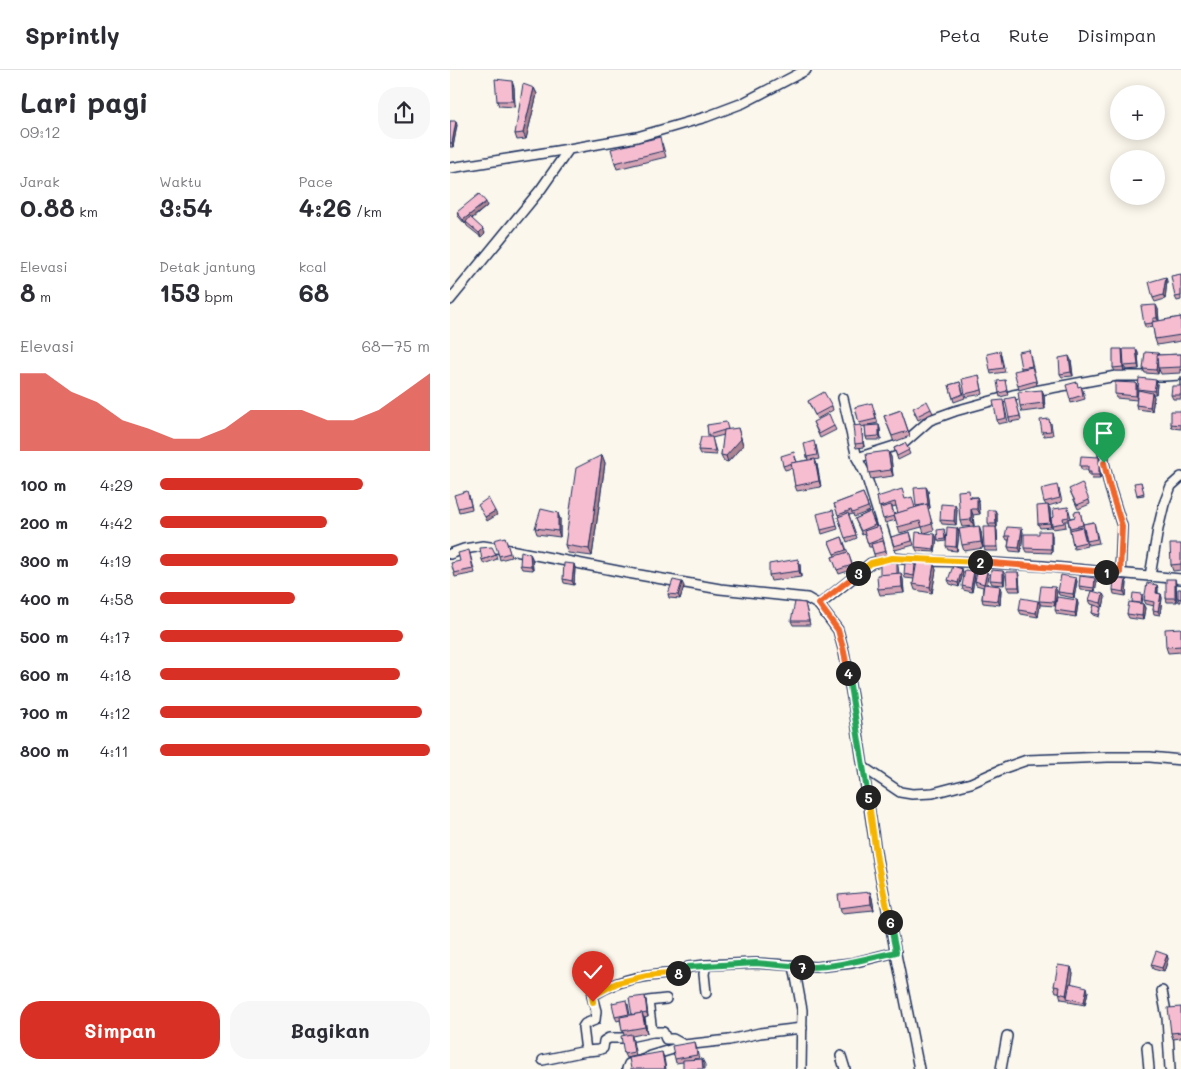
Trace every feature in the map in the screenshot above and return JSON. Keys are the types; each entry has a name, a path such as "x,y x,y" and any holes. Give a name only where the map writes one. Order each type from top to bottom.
{"street":[{"path":"450,168 637,137 706,117 743,103 806,70"},
{"path":"450,300 541,189 569,149"},
{"path":"857,458 904,443 930,420 1013,395 1116,376 1181,375"},
{"path":"843,398 857,458 866,475 892,558"},
{"path":"1103,449 1110,488 1122,526 1120,573"},
{"path":"1150,576 1164,504 1171,486 1181,477"},
{"path":"450,554 464,549 483,546 720,589 807,598 819,604 838,630 844,652 877,860 919,1069"},
{"path":"819,604 871,563 892,558 976,562 1181,579"},
{"path":"863,767 900,792 912,794 933,792 971,783 1027,760 1125,757 1181,760"},
{"path":"586,1051 583,1027 585,1024 595,1020 596,1011 592,996 617,983 647,976 676,973 685,971 688,967 706,965 756,963 816,967 852,963 896,952"},
{"path":"706,965 704,974 706,993"},
{"path":"794,966 802,1010 801,1069"},
{"path":"1162,991 1167,1017 1170,1069"},
{"path":"652,1032 648,1001 666,999"},
{"path":"627,1069 629,1064 684,1045 730,1040 802,1028"},
{"path":"543,1060 601,1049 606,1039 624,1038 652,1032 663,1032 666,1039 673,1039 684,1045"},
{"path":"1001,1069 1007,1036"},
{"path":"1147,1047 1149,1069"},
{"path":"841,1056 845,1069"}],"building":[{"path":"495,79 512,81 513,101 497,101"},
{"path":"523,84 534,88 523,133 515,134"},
{"path":"450,121 456,121 452,143 450,143"},
{"path":"660,137 663,151 615,163 611,149"},
{"path":"479,194 486,202 463,220 457,212"},
{"path":"470,217 483,229 479,233 466,222"},
{"path":"1181,274 1181,296 1175,297 1171,276"},
{"path":"1166,277 1163,295 1153,298 1149,282"},
{"path":"1156,305 1157,318 1153,318 1153,323 1144,324 1141,306"},
{"path":"1181,317 1181,335 1155,339 1152,322"},
{"path":"1113,349 1122,349 1123,367 1113,368"},
{"path":"1123,349 1136,349 1138,365 1124,366"},
{"path":"1029,350 1032,366 1021,368 1018,352"},
{"path":"1000,351 1003,368 990,370 987,354"},
{"path":"1145,352 1158,353 1156,370 1143,369"},
{"path":"1181,354 1181,367 1158,368 1157,355"},
{"path":"1069,356 1071,372 1060,374 1059,358"},
{"path":"1032,367 1036,381 1018,386 1014,371"},
{"path":"979,375 982,390 965,394 962,379"},
{"path":"1180,377 1181,395 1171,395 1172,386 1180,386"},
{"path":"1139,378 1156,380 1154,391 1138,389"},
{"path":"1005,380 1007,391 999,393 997,381"},
{"path":"960,382 963,394 953,398 949,385"},
{"path":"1077,382 1078,387 1081,386 1083,395 1070,399 1066,385"},
{"path":"1115,382 1136,383 1136,396 1115,394"},
{"path":"1042,390 1043,403 1020,406 1018,392"},
{"path":"1138,390 1152,393 1150,407 1136,405"},
{"path":"824,392 832,406 815,415 808,401"},
{"path":"1015,397 1020,416 1009,418 1005,399"},
{"path":"1003,400 1006,418 997,420 993,401"},
{"path":"927,401 931,409 917,416 913,408"},
{"path":"872,403 876,419 859,423 855,407"},
{"path":"901,410 908,431 892,436 884,416"},
{"path":"1171,411 1181,411 1181,425 1171,424"},
{"path":"829,414 834,426 819,434 813,422"},
{"path":"1049,419 1051,431 1042,432 1040,420"},
{"path":"726,422 728,429 708,435 707,425"},
{"path":"861,425 863,443 855,444 853,426"},
{"path":"879,425 879,436 866,437 865,426"},
{"path":"738,428 741,439 726,456 721,455 724,430"},
{"path":"701,437 712,437 715,451 698,450"},
{"path":"814,441 817,455 807,457 804,444"},
{"path":"905,443 909,450 897,456 894,448"},
{"path":"888,451 891,470 869,473 866,454"},
{"path":"794,452 796,462 783,466 781,456"},
{"path":"602,455 589,549 565,545 576,468"},
{"path":"1081,456 1099,457 1099,475 1091,475 1091,472 1088,472 1088,466 1080,466"},
{"path":"815,459 819,481 795,486 791,463"},
{"path":"1141,482 1144,493 1137,495 1134,483"},
{"path":"1082,483 1089,500 1077,505 1069,489"},
{"path":"1057,485 1060,498 1044,502 1041,489"},
{"path":"926,487 928,504 916,506 914,488"},
{"path":"902,489 905,499 912,497 915,508 898,513 895,502 879,507 877,497"},
{"path":"969,490 970,498 977,497 977,509 971,509 971,520 960,521 958,491"},
{"path":"467,491 471,505 458,508 454,495"},
{"path":"863,493 868,507 852,513 851,510 838,515 834,504"},
{"path":"488,498 495,511 485,517 478,505"},
{"path":"927,504 932,524 922,527 920,521 898,527 894,514"},
{"path":"941,504 955,505 954,521 940,520"},
{"path":"891,505 894,516 883,519 880,508"},
{"path":"1048,505 1050,523 1038,524 1037,506"},
{"path":"1068,507 1069,517 1063,518 1064,523 1052,525 1053,509"},
{"path":"541,509 558,513 558,531 535,528"},
{"path":"833,510 837,526 821,530 817,514"},
{"path":"988,510 995,510 996,524 988,524"},
{"path":"1080,511 1083,525 1070,528 1068,519 1075,517 1074,512"},
{"path":"870,512 875,525 861,531 855,519"},
{"path":"848,513 856,535 845,538 838,517"},
{"path":"1094,522 1097,539 1087,541 1083,524"},
{"path":"879,526 883,538 868,544 864,531"},
{"path":"979,526 981,542 962,545 959,529"},
{"path":"947,527 957,528 956,547 946,546"},
{"path":"983,527 996,527 997,547 984,547"},
{"path":"1007,527 1022,528 1019,548 1008,547 1010,536 1005,536"},
{"path":"1082,527 1086,542 1073,545 1070,530"},
{"path":"944,529 945,539 938,540 937,530"},
{"path":"1039,531 1051,531 1051,549 1024,548 1024,534 1039,534"},
{"path":"910,532 912,541 894,546 891,537"},
{"path":"916,532 935,534 934,549 915,547"},
{"path":"505,537 510,553 499,556 494,540"},
{"path":"842,537 846,550 834,554 829,542"},
{"path":"883,541 886,551 874,554 871,544"},
{"path":"1170,544 1181,544 1181,564 1171,565"},
{"path":"492,547 496,555 482,560 480,548"},
{"path":"469,550 473,569 454,573 451,563 460,561 458,553"},
{"path":"521,551 530,554 531,566 520,565"},
{"path":"848,552 852,565 837,570 832,557"},
{"path":"798,559 799,571 769,575 769,564"},
{"path":"917,561 934,564 930,587 913,584"},
{"path":"897,562 897,574 880,575 880,563"},
{"path":"564,563 574,564 572,581 563,579"},
{"path":"905,563 915,564 914,576 904,574"},
{"path":"953,566 962,569 958,583 948,580"},
{"path":"978,569 987,572 984,584 975,581"},
{"path":"965,570 974,571 971,588 962,586"},
{"path":"991,570 1003,571 1003,581 990,580"},
{"path":"1006,572 1018,572 1019,587 1007,587"},
{"path":"901,573 902,587 878,589 877,575"},
{"path":"1061,575 1076,578 1073,594 1058,592"},
{"path":"1080,576 1095,578 1094,588 1079,586"},
{"path":"1114,578 1126,580 1124,592 1113,590"},
{"path":"1166,579 1175,579 1175,598 1166,598"},
{"path":"673,580 682,582 678,595 668,594"},
{"path":"1147,583 1157,585 1156,593 1161,594 1158,611 1153,610 1154,602 1144,600"},
{"path":"984,584 1000,586 998,601 982,599"},
{"path":"1041,586 1055,587 1054,602 1039,601"},
{"path":"1178,589 1181,589 1181,599 1178,598"},
{"path":"1092,591 1103,594 1101,603 1089,600"},
{"path":"1133,593 1142,594 1141,603 1132,602"},
{"path":"1057,597 1077,600 1075,613 1055,610"},
{"path":"1021,598 1038,601 1036,613 1019,610"},
{"path":"795,602 805,603 809,621 791,621"},
{"path":"1129,602 1143,604 1142,616 1127,614"},
{"path":"1094,605 1101,607 1099,615 1092,613"},
{"path":"1181,628 1181,646 1166,647 1165,629"},
{"path":"870,892 871,904 840,908 838,895"},
{"path":"1156,951 1167,955 1162,968 1151,965"},
{"path":"1058,965 1071,967 1066,995 1059,993 1060,987 1054,986"},
{"path":"1070,983 1087,987 1084,1002 1067,998"},
{"path":"645,996 647,1013 632,1015 629,998"},
{"path":"626,1000 629,1014 615,1017 612,1003"},
{"path":"1181,1007 1181,1032 1171,1033 1168,1008"},
{"path":"642,1013 645,1027 622,1031 620,1017"},
{"path":"631,1034 634,1052 624,1054 621,1036"},
{"path":"695,1042 697,1055 675,1059 672,1046"},
{"path":"662,1052 665,1069 631,1069 629,1058"},
{"path":"702,1059 703,1069 683,1069 683,1060"}],"route":[{"path":"593,1002 592,996 617,983 647,976 685,971 688,967 756,963 816,967 852,963 896,952 877,860 844,652 838,630 819,604 871,563 892,558 1042,566 1120,573 1122,526 1104,463"}]}
